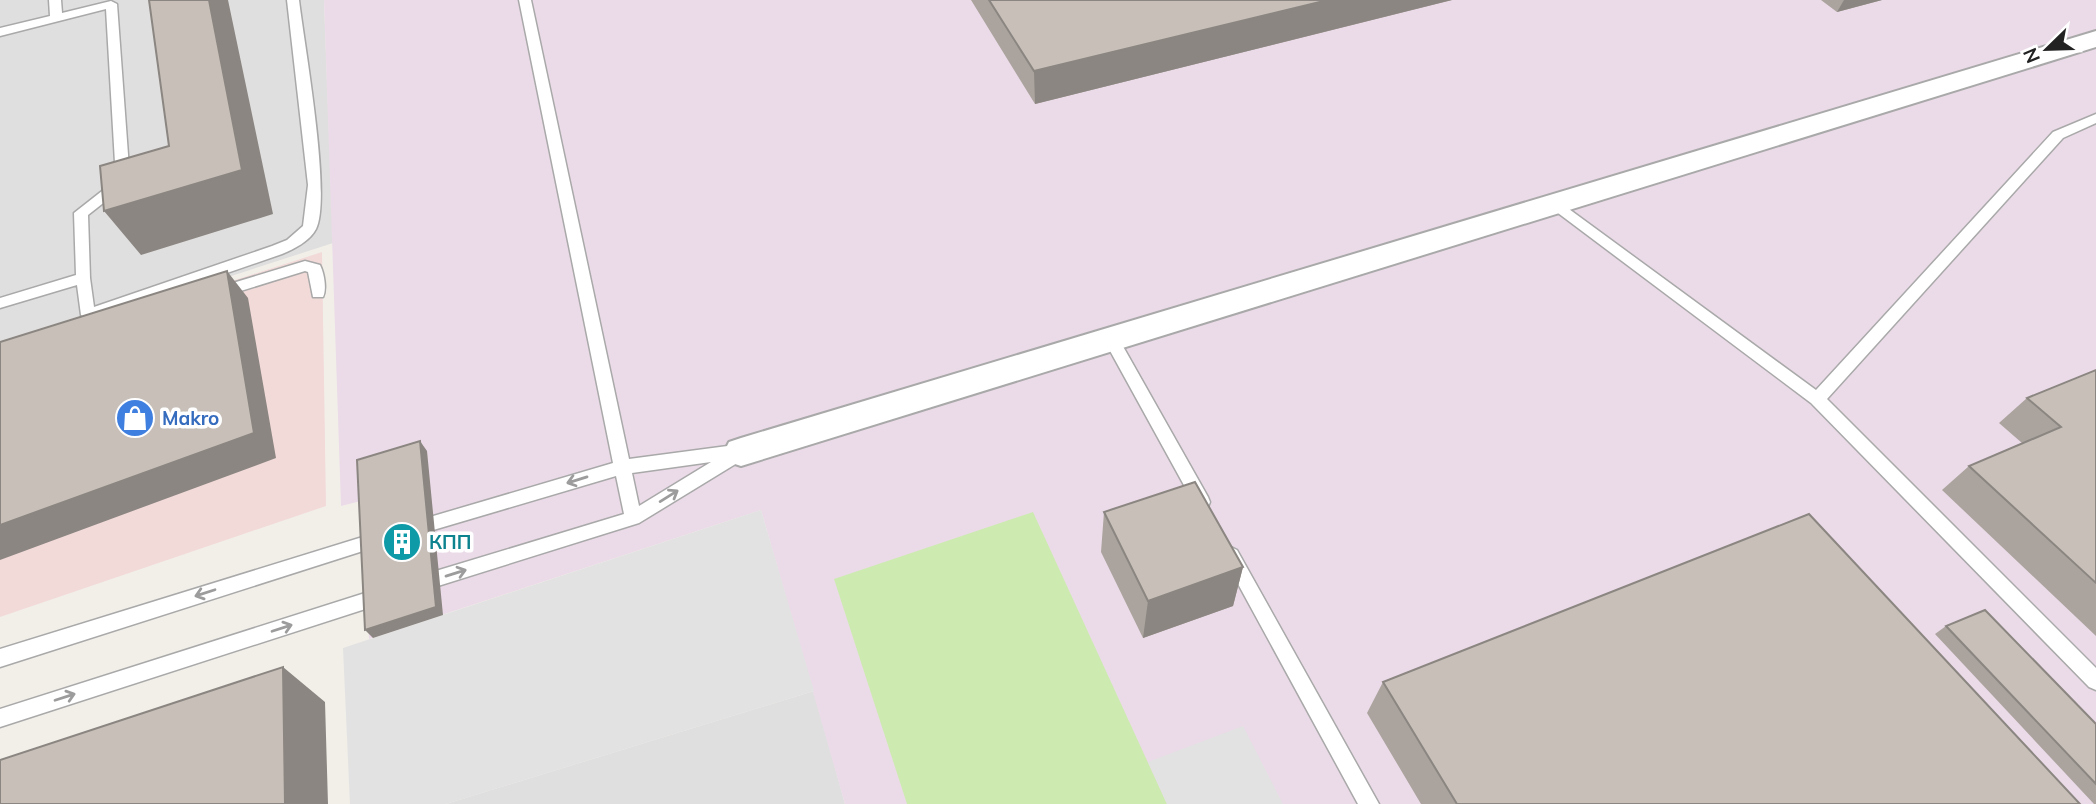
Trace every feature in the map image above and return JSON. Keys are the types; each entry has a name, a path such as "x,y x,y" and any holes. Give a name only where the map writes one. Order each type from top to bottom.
{"street":[{"path":"741,452 2096,40"}],"lane":[{"path":"55,0 56,18"},
{"path":"0,32 111,4 123,183 81,213 83,278 88,315 277,250 292,244 310,228 315,185 293,0"},
{"path":"525,0 634,518"},
{"path":"1817,399 2058,135 2096,118"},
{"path":"1553,204 1817,399 2096,681"},
{"path":"197,300 291,268 305,266 314,269 318,293"},
{"path":"0,303 83,278"},
{"path":"1111,338 1210,517"},
{"path":"0,658 330,554 623,467 741,452"},
{"path":"0,718 634,518 741,452"},
{"path":"1224,541 1369,804"}],"shaded area":[{"path":"0,0 324,0 333,243 0,351"},
{"path":"324,0 2096,0 2096,804 845,804 761,510 369,639 361,501 341,506"},
{"path":"322,252 326,506 0,617 0,356"},
{"path":"761,510 814,691 446,804 350,804 343,648"},
{"path":"814,691 845,804 446,804"},
{"path":"1243,726 1283,804 1167,804 1148,762"}],"green space":[{"path":"1033,512 1167,804 907,804 834,579"}],"building":[{"path":"149,0 209,0 242,170 104,211 100,166 169,146"},
{"path":"989,0 1328,0 1034,71"},
{"name":"Makro","path":"227,271 254,433 0,525 0,342"},
{"path":"2096,370 2096,583 1969,466 2061,427 2027,398"},
{"name":"КПП","path":"420,441 436,607 365,630 357,460"},
{"path":"1195,482 1243,567 1148,601 1104,512"},
{"path":"1809,514 2080,804 1457,804 1383,682"},
{"path":"1985,610 2096,724 2096,784 1946,626"},
{"path":"283,667 285,804 0,804 0,760"}],"place":[{"name":"Makro","path":"135,418"},
{"name":"КПП","path":"402,542"}]}
